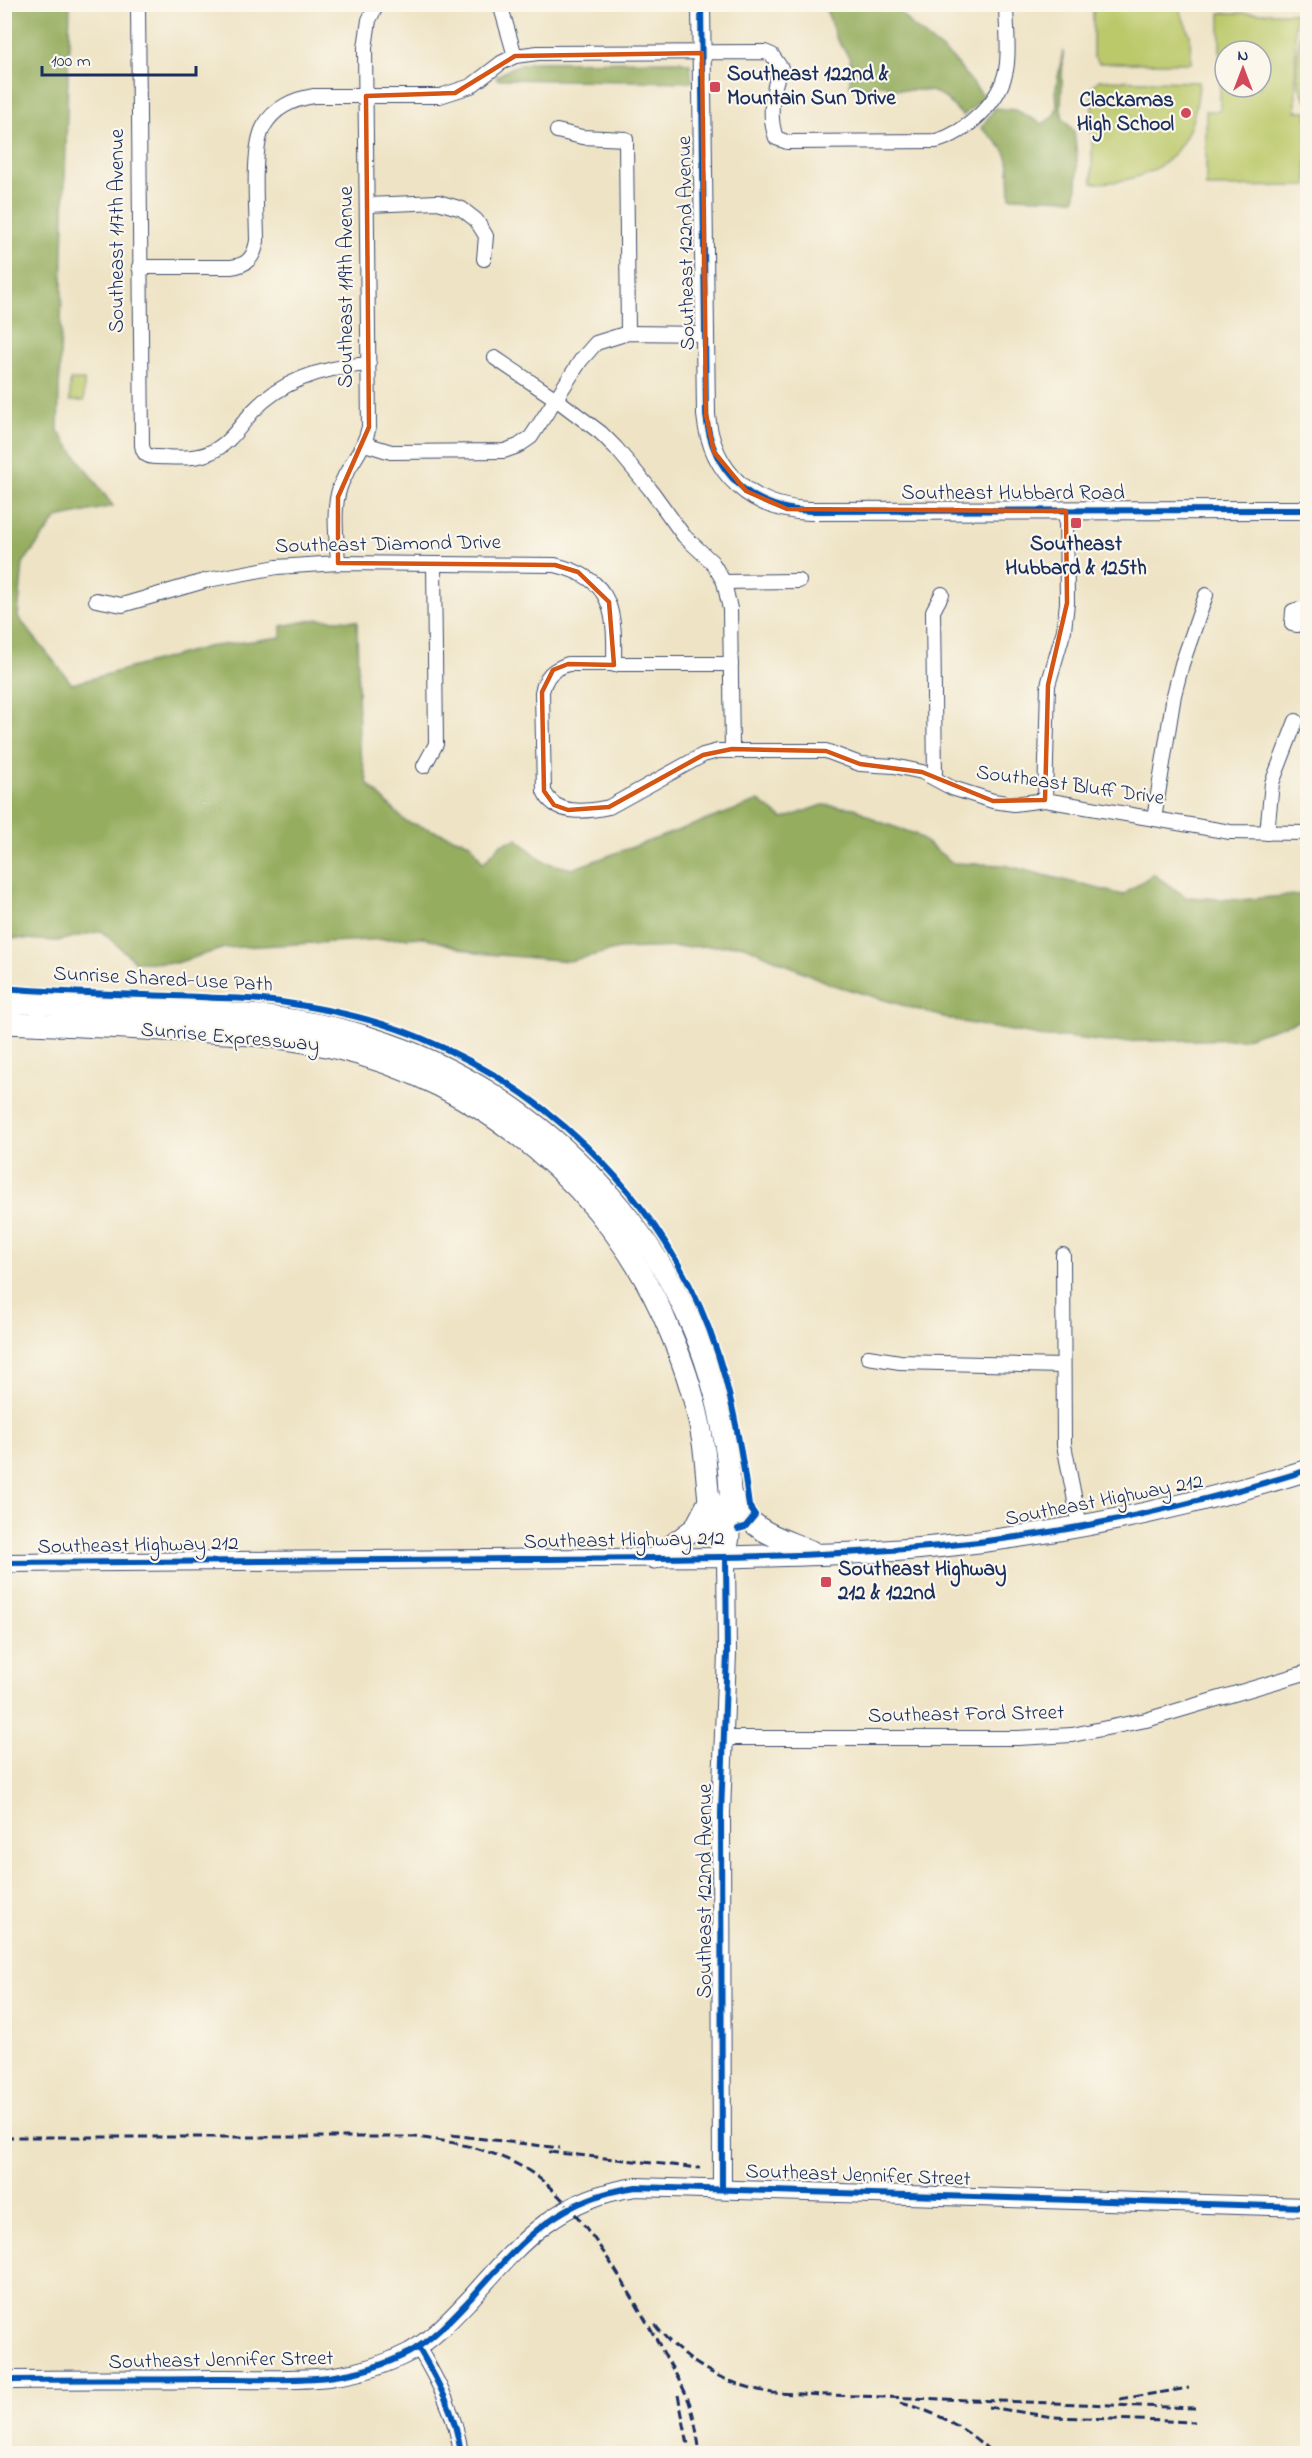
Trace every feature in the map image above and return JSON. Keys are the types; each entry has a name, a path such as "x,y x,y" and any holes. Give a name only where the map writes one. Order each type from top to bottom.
{"highway":[{"name":"Sunrise Expressway","path":"4,1002 224,1012 331,1027 414,1052 454,1070 505,1101 570,1151 634,1224 669,1278 692,1327 714,1392 727,1452 732,1497 731,1530 726,1557"},
{"name":"Sunrise Expressway","path":"4,1023 219,1032 276,1037 331,1047 413,1073 453,1093 498,1120 553,1163 591,1202 645,1280 671,1332 688,1380 702,1438 715,1531 726,1557"},
{"name":"Southeast Highway 212","path":"726,1557 942,1546 1080,1526 1201,1500 1308,1470"},
{"path":"732,1497 749,1522 762,1531 818,1554"},
{"path":"655,1558 695,1528 710,1499"}],"main road":[{"name":"Southeast 122nd Avenue","path":"701,4 706,415 708,434 719,461 730,476"},
{"name":"Southeast Hubbard Road","path":"730,476 755,497 775,506 798,511 1308,510"},
{"name":"Southeast 122nd Avenue","path":"722,2188 721,1813 727,1653 726,1557"},
{"name":"Southeast Highway 212","path":"4,1563 726,1557"},
{"name":"Southeast Jennifer Street","path":"4,2380 322,2378 370,2370 418,2347 446,2325 519,2244 538,2227 563,2210 604,2193 636,2187 1308,2207"}],"street":[{"name":"Southeast 117th Avenue","path":"138,4 142,445 146,455 156,457 208,454 221,447 254,410 285,386 332,368 369,364"},
{"name":"Southeast 119th Avenue","path":"338,563 338,497 346,475 365,444 369,427 366,32 377,4"},
{"path":"500,4 515,56"},
{"path":"139,267 231,267 240,266 249,261 255,251 257,241 258,143 264,126 287,104 297,99 314,96 424,97 455,93 471,86 501,63 515,56 538,53 765,52 772,55 781,68 773,88 773,129 776,138 787,142 936,141 951,137 965,127 984,110 1000,89 1007,69 1006,4"},
{"path":"557,130 582,137 626,139 628,333"},
{"path":"368,204 438,202 462,209 476,220 486,236 484,259"},
{"path":"365,444 391,452 504,451 518,446 531,437 589,350 597,344 628,333 705,334"},
{"path":"495,358 556,399 616,448 650,489 674,523 712,562 724,582 730,609 732,749"},
{"path":"1045,800 1048,685 1064,630 1067,603 1066,510"},
{"name":"Southeast Diamond Drive","path":"96,600 122,605 243,571 277,567 338,563 555,565 578,572 601,590 609,602 614,616 614,665"},
{"path":"424,766 436,744 434,564"},
{"path":"724,582 799,581"},
{"path":"935,778 933,611 942,594"},
{"path":"1154,819 1179,674 1206,595"},
{"name":"Southeast Bluff Drive","path":"614,665 568,664 553,670 546,678 542,692 544,791 554,805 568,810 596,810 609,807 703,755 718,751 732,749 826,751 860,764 894,766 935,778 952,788 993,801 1014,804 1045,800 1230,832 1308,833"},
{"path":"614,665 731,664"},
{"path":"1267,834 1272,783 1296,721"},
{"path":"1063,1255 1065,1452 1080,1526"},
{"path":"868,1357 900,1362 1063,1366"},
{"name":"Southeast Ford Street","path":"724,1738 1018,1738 1072,1735 1146,1720 1308,1672"},
{"path":"418,2347 447,2400 457,2431 461,2454"}],"highlighted area":[{"path":"702,53 706,415 714,452 746,491 787,509 1066,511 1067,603 1048,685 1045,800 993,801 922,772 860,764 826,751 732,749 703,755 609,807 568,810 554,805 544,791 542,692 553,670 568,664 614,665 609,602 578,572 555,565 338,563 338,497 369,427 366,96 455,93 515,56"}],"green space":[{"path":"5,4 70,5 58,431 113,506 57,518 23,563 18,617 72,684 207,647 281,637 281,626 318,619 357,621 359,746 368,784 405,821 470,843 483,863 501,844 517,839 544,862 572,869 759,801 783,819 823,805 855,808 877,821 915,834 953,863 1004,865 1123,895 1153,874 1186,897 1240,900 1307,894 1307,1018 1242,1039 1107,1042 1045,1037 957,1021 830,984 743,945 619,949 569,961 476,953 423,937 225,948 176,963 136,962 101,931 57,941 10,938 4,934"},
{"path":"1177,4 1190,35 1191,63 1099,63 1093,56 1093,5"},
{"path":"821,5 895,5 910,24 952,58 984,97 963,116 945,98 928,91 897,89 883,84 863,90 850,86 850,58 836,38 827,12"},
{"path":"1220,13 1295,13 1296,111 1307,111 1307,186 1206,187 1206,111 1220,111 1220,99 1273,99 1273,39 1220,39"},
{"path":"1302,20 1307,20 1307,100 1302,92 1297,73"},
{"path":"1063,51 1061,110 1063,119 1074,131 1078,174 1075,199 1010,197 1007,157 999,144 981,128 995,108 1016,110 1042,124 1054,116 1057,107 1056,88"},
{"path":"679,61 690,64 692,82 497,79 497,76 515,66 534,62"},
{"path":"1099,80 1199,82 1196,106 1190,126 1182,144 1170,158 1155,169 1137,177 1092,183 1092,87"},
{"path":"70,380 84,380 84,401 70,401"}],"railway":[{"path":"451,2135 560,2148"},
{"path":"4,2137 415,2137 461,2145 505,2158 532,2173 551,2188 603,2251 634,2300 685,2392 693,2414 700,2454"},
{"path":"549,2152 700,2168"},
{"path":"655,2325 679,2350 707,2370 738,2384 772,2393 1195,2408"},
{"path":"1120,2399 1189,2388"},
{"path":"678,2395 690,2454"},
{"path":"900,2403 950,2422 972,2436 993,2454"},
{"path":"988,2407 1053,2417 1195,2422"}],"cycle path":[{"path":"701,4 706,415 717,455 726,471 738,484 753,495 770,503 789,509 810,511 1308,510"},
{"name":"Sunrise Shared-Use Path","path":"4,988 254,999 339,1012 405,1032 466,1059 508,1084 549,1113 586,1146 620,1182 651,1221 678,1263 700,1307 718,1355 732,1405 749,1506 755,1515 745,1527 738,1529"},
{"path":"4,1563 677,1558 782,1556 887,1550 987,1541 1080,1527 1217,1496 1308,1470"},
{"path":"722,2189 721,1813 727,1653 726,1557"},
{"path":"4,2380 290,2379 338,2376 361,2371 410,2352 427,2340 457,2313 524,2241 562,2212 584,2201 636,2187 1308,2207"},
{"path":"418,2347 439,2385 450,2412 459,2439 461,2454"}],"place":[{"name":"Southeast 122nd & Mountain Sun Drive","path":"715,87"},
{"name":"Clackamas High School","path":"1186,113"},
{"name":"Southeast Hubbard & 125th","path":"1076,523"},
{"name":"Southeast Highway 212 & 122nd","path":"826,1582"}]}
